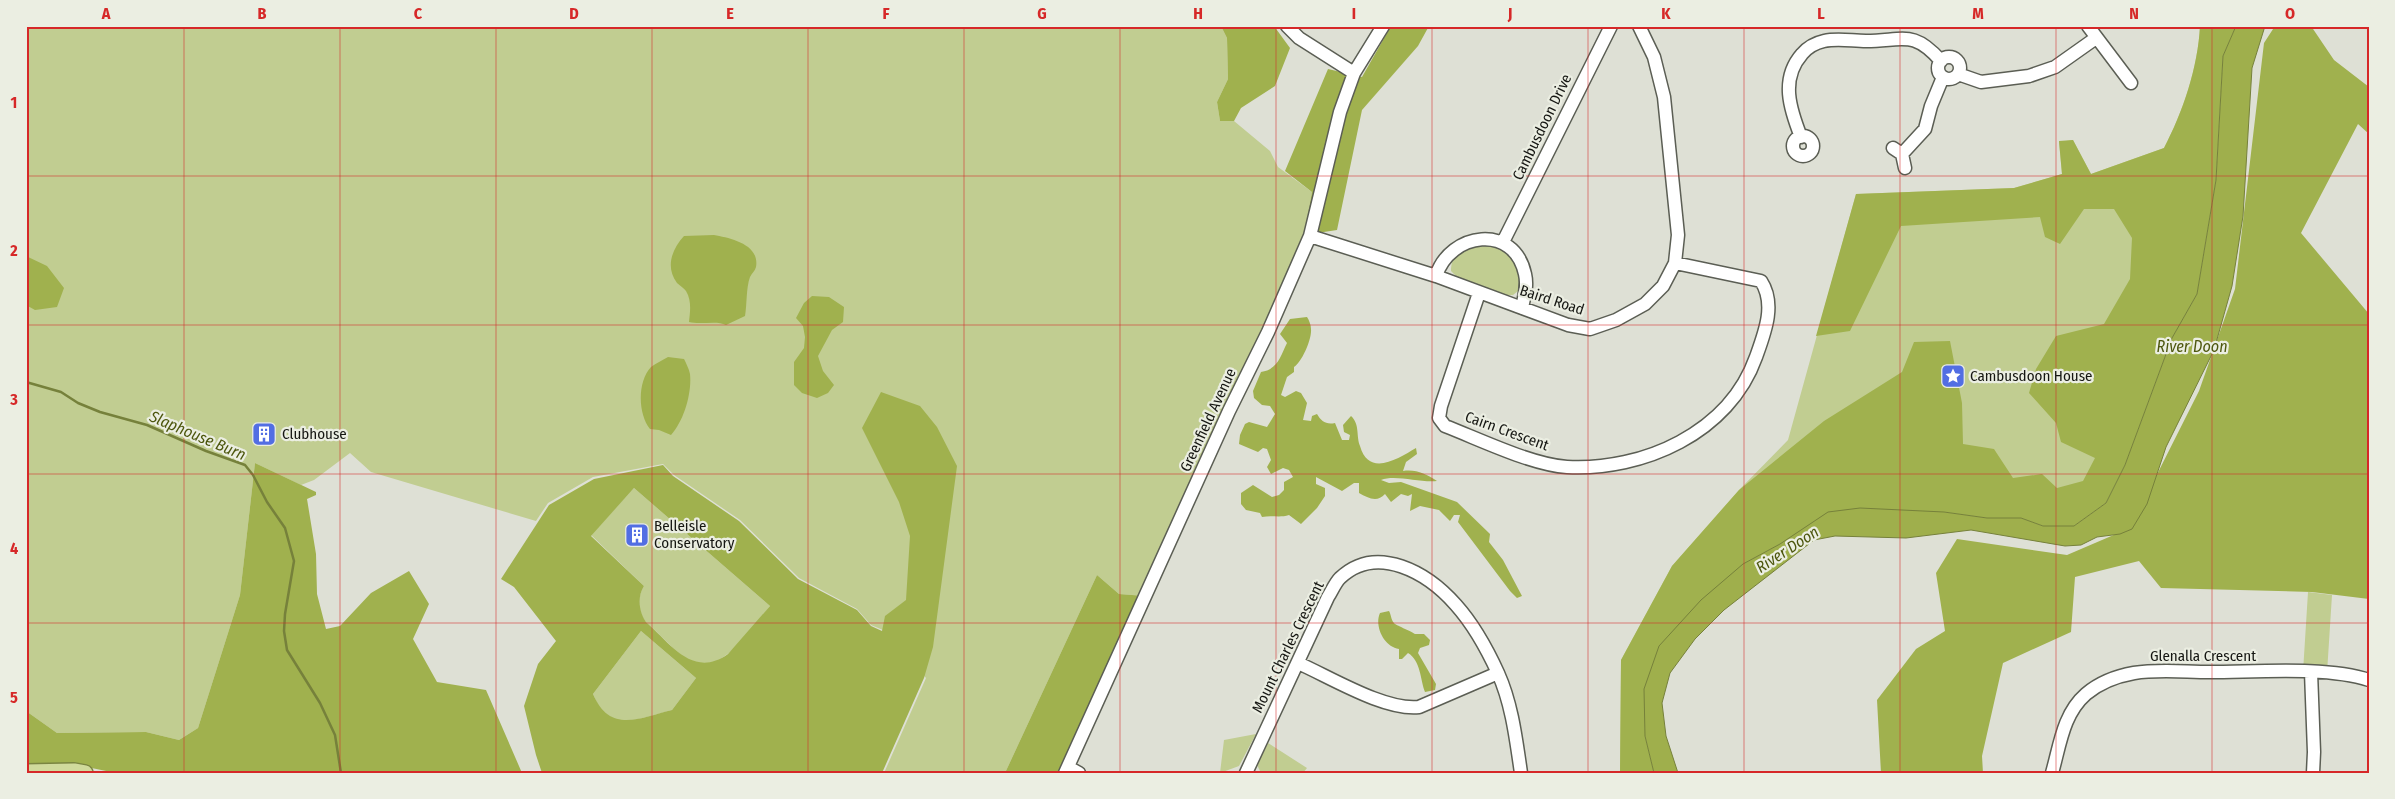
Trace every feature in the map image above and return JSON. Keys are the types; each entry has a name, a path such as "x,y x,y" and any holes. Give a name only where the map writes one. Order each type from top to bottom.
{"main road":[{"path":"26,772 74,771 85,773"}],"street":[{"path":"1287,26 1299,38 1354,73"},
{"name":"Greenfield Avenue","path":"1070,771 1229,411 1268,332 1310,236 1340,112 1354,73 1383,26"},
{"name":"Cambusdoon Drive","path":"1503,242 1611,26"},
{"name":"Baird Road","path":"1310,236 1436,276 1568,325 1590,329 1616,320 1645,304 1663,286 1675,262 1678,234 1664,97 1654,57 1639,26"},
{"path":"2088,26 2131,83"},
{"path":"1801,137 1789,103 1788,88 1789,77 1796,61 1807,49 1822,42 1837,39 1876,41 1911,38 1922,43 1941,61"},
{"path":"1958,74 1981,82 2029,76 2055,67 2096,38"},
{"path":"1947,58 1956,60 1959,66 1958,74 1952,78 1943,77 1938,69 1941,61 1947,58"},
{"path":"1905,168 1897,151 1925,129 1931,106 1943,77"},
{"path":"1436,276 1446,255 1463,245 1478,240 1503,242 1520,260 1525,274 1527,289 1522,308"},
{"name":"Cairn Crescent","path":"1479,293 1441,406 1439,418 1445,426 1538,462 1566,467 1619,464 1667,449 1699,431 1730,401 1750,376 1761,344 1770,305 1768,292 1761,281 1675,262"},
{"name":"Mount Charles Crescent","path":"1246,773 1328,597 1339,579 1350,570 1377,561 1398,564 1423,576 1455,604 1475,631 1498,673 1509,705 1521,773"},
{"path":"1298,663 1382,701 1408,708 1419,707 1498,673"},
{"name":"Glenalla Crescent","path":"2052,773 2064,729 2072,709 2087,693 2114,678 2151,672 2311,672 2342,674 2369,680"},
{"path":"2311,672 2313,773"}],"shaded area":[{"path":"26,26 1221,26 1227,38 1228,79 1217,102 1220,121 1234,121 1270,151 1278,167 1312,192 1304,235 1145,596 1119,594 1097,575 1005,773 884,773 926,678 883,630 871,625 857,609 799,578 740,520 674,475 663,464 593,477 548,503 536,521 371,472 350,453 314,480 301,485 255,463 240,595 198,728 179,740 146,732 57,733 26,711"},
{"path":"1221,26 1274,26 1290,48 1275,86 1241,108 1234,121 1220,121 1217,102 1228,79 1227,38"},
{"path":"1391,26 1429,26 1418,46 1362,110 1337,230 1304,235 1312,192 1285,171 1328,69 1362,77"},
{"path":"2200,26 2236,26 2223,56 2197,294 2172,338 2125,465 2074,526 1860,508 1659,646 1645,736 1654,773 1620,773 1621,660 1672,566 1739,490 1788,440 1856,194 2014,188 2062,174 2059,142 2073,140 2091,174 2164,148 2177,120 2193,73"},
{"path":"2200,26 2236,26 2223,56 2216,180 2197,294 2172,338 2125,465 2106,503 2074,526 2043,526 2021,518 1987,518 1944,512 1780,544 1743,564 1659,646 1645,736 1654,773 1620,773 1621,660 1672,566 1739,490 1824,421 1902,372 1914,342 1950,341 1962,403 1963,444 1994,449 2013,478 2042,474 2057,488 2083,481 2095,458 2061,442 2056,423 2029,393 2036,369 2056,336 2104,324 2130,279 2132,238 2114,209 2084,209 2060,244 2045,237 2040,217 1901,226 1850,331 1816,336 1856,194 2014,188 2062,174 2059,141 2073,140 2091,174 2164,148 2177,120 2193,73"},
{"path":"2275,26 2311,26 2334,60 2369,87 2369,134 2358,124 2301,233 2369,314 2369,599 2312,592 2161,588 2139,561 2075,577 2071,632 2003,663 1982,756 1983,773 1881,773 1877,700 1916,649 1945,631 1936,573 1957,539 2067,555 2130,528 2199,391 2235,289 2264,43"},
{"path":"714,235 742,243 749,248 756,259 756,268 750,277 747,291 745,316 726,325 689,322 690,306 688,295 677,283 671,271 673,252 684,236"},
{"path":"1491,244 1510,257 1517,269 1519,275 1518,291 1513,295 1505,295 1457,277 1451,271 1452,263 1459,252 1470,247"},
{"path":"26,256 47,266 64,288 57,307 35,310 26,305"},
{"path":"812,296 829,297 844,307 843,322 832,330 818,356 823,371 834,385 828,393 817,398 802,393 794,385 794,362 804,348 805,337 803,326 796,318 804,303"},
{"path":"1307,317 1311,329 1308,344 1294,367 1294,372 1287,377 1281,395 1285,397 1296,391 1301,393 1307,403 1303,420 1311,421 1312,416 1317,414 1324,422 1335,423 1342,440 1349,440 1350,435 1344,432 1343,425 1351,416 1357,426 1359,442 1364,456 1370,461 1385,463 1416,448 1417,454 1406,462 1403,471 1421,473 1437,481 1400,478 1381,480 1389,483 1401,482 1457,502 1490,534 1489,542 1503,560 1522,596 1517,598 1510,591 1458,522 1460,515 1454,515 1450,521 1439,510 1420,506 1410,511 1412,494 1408,496 1401,494 1391,502 1385,494 1382,497 1372,499 1359,493 1359,483 1354,483 1342,491 1316,477 1316,484 1325,488 1325,496 1317,508 1301,524 1289,515 1262,517 1260,513 1246,510 1241,504 1241,493 1253,485 1272,497 1279,495 1284,490 1284,482 1293,477 1289,470 1283,468 1271,474 1267,467 1271,460 1267,449 1263,448 1258,452 1239,444 1240,435 1245,424 1249,422 1267,427 1275,414 1270,406 1262,405 1254,398 1253,391 1261,372 1271,368 1280,358 1287,343 1280,334 1290,319"},
{"path":"668,357 684,359 690,372 690,390 683,415 671,435 659,430 650,429 641,407 641,389 646,373 651,367"},
{"path":"881,392 920,406 937,427 957,466 933,647 924,678 882,773 542,773 524,706 538,664 556,641 514,587 501,579 549,505 594,479 663,465 673,476 739,521 798,579 857,610 871,626 882,631 885,616 906,600 910,536 899,502 862,428","holes":["634,488 770,606 728,654 715,661 704,663 693,661 683,656 646,622 640,604 640,595 644,586 591,536","641,631 696,678 672,710 637,719 617,719 600,706 593,694"]},
{"path":"255,463 316,492 316,495 307,499 316,554 317,594 326,629 340,626 371,593 409,571 429,604 413,639 437,682 486,690 522,773 116,773 72,764 26,767 26,711 57,733 146,732 179,740 198,728 240,595"},
{"path":"634,488 770,606 735,647 724,657 713,663 701,665 690,661 646,622 641,614 639,604 644,586 591,535"},
{"path":"1097,575 1119,594 1145,596 1065,773 1005,773"},
{"path":"2308,592 2332,595 2327,673 2303,672"},
{"path":"1389,611 1395,624 1415,634 1424,634 1430,640 1429,645 1420,648 1418,653 1436,684 1435,690 1425,692 1418,665 1412,656 1408,653 1402,659 1399,659 1399,649 1389,644 1379,630 1378,618 1380,613"},
{"path":"641,631 696,678 672,710 634,720 615,719 607,716 600,709 593,694"},
{"path":"1256,734 1239,766 1220,773 1224,740"},
{"path":"1268,743 1307,768 1303,773 1261,773 1257,765"}],"water":[{"name":"River Doon","path":"2236,26 2265,26 2252,68 2243,216 2232,286 2214,350 2166,447 2147,504 2132,529 2120,534 2097,537 2081,545 2065,546 1971,530 1906,538 1835,536 1814,540 1724,610 1695,639 1670,673 1662,703 1666,736 1678,773 1654,773 1645,736 1644,689 1659,646 1701,600 1743,564 1780,544 1828,512 1860,508 1944,512 1987,518 2021,518 2043,526 2074,526 2106,503 2125,465 2172,338 2197,294 2216,180 2223,56"}],"waterway":[{"name":"Slaphouse Burn","path":"26,382 61,392 78,403 100,412 147,425 206,451 245,465 285,528 294,561 285,614 284,631 287,650 320,703 335,735 341,773"}],"place":[{"name":"Cambusdoon House","path":"1953,376"},
{"name":"Clubhouse","path":"264,434"},
{"name":"Belleisle Conservatory","path":"637,535"}]}
